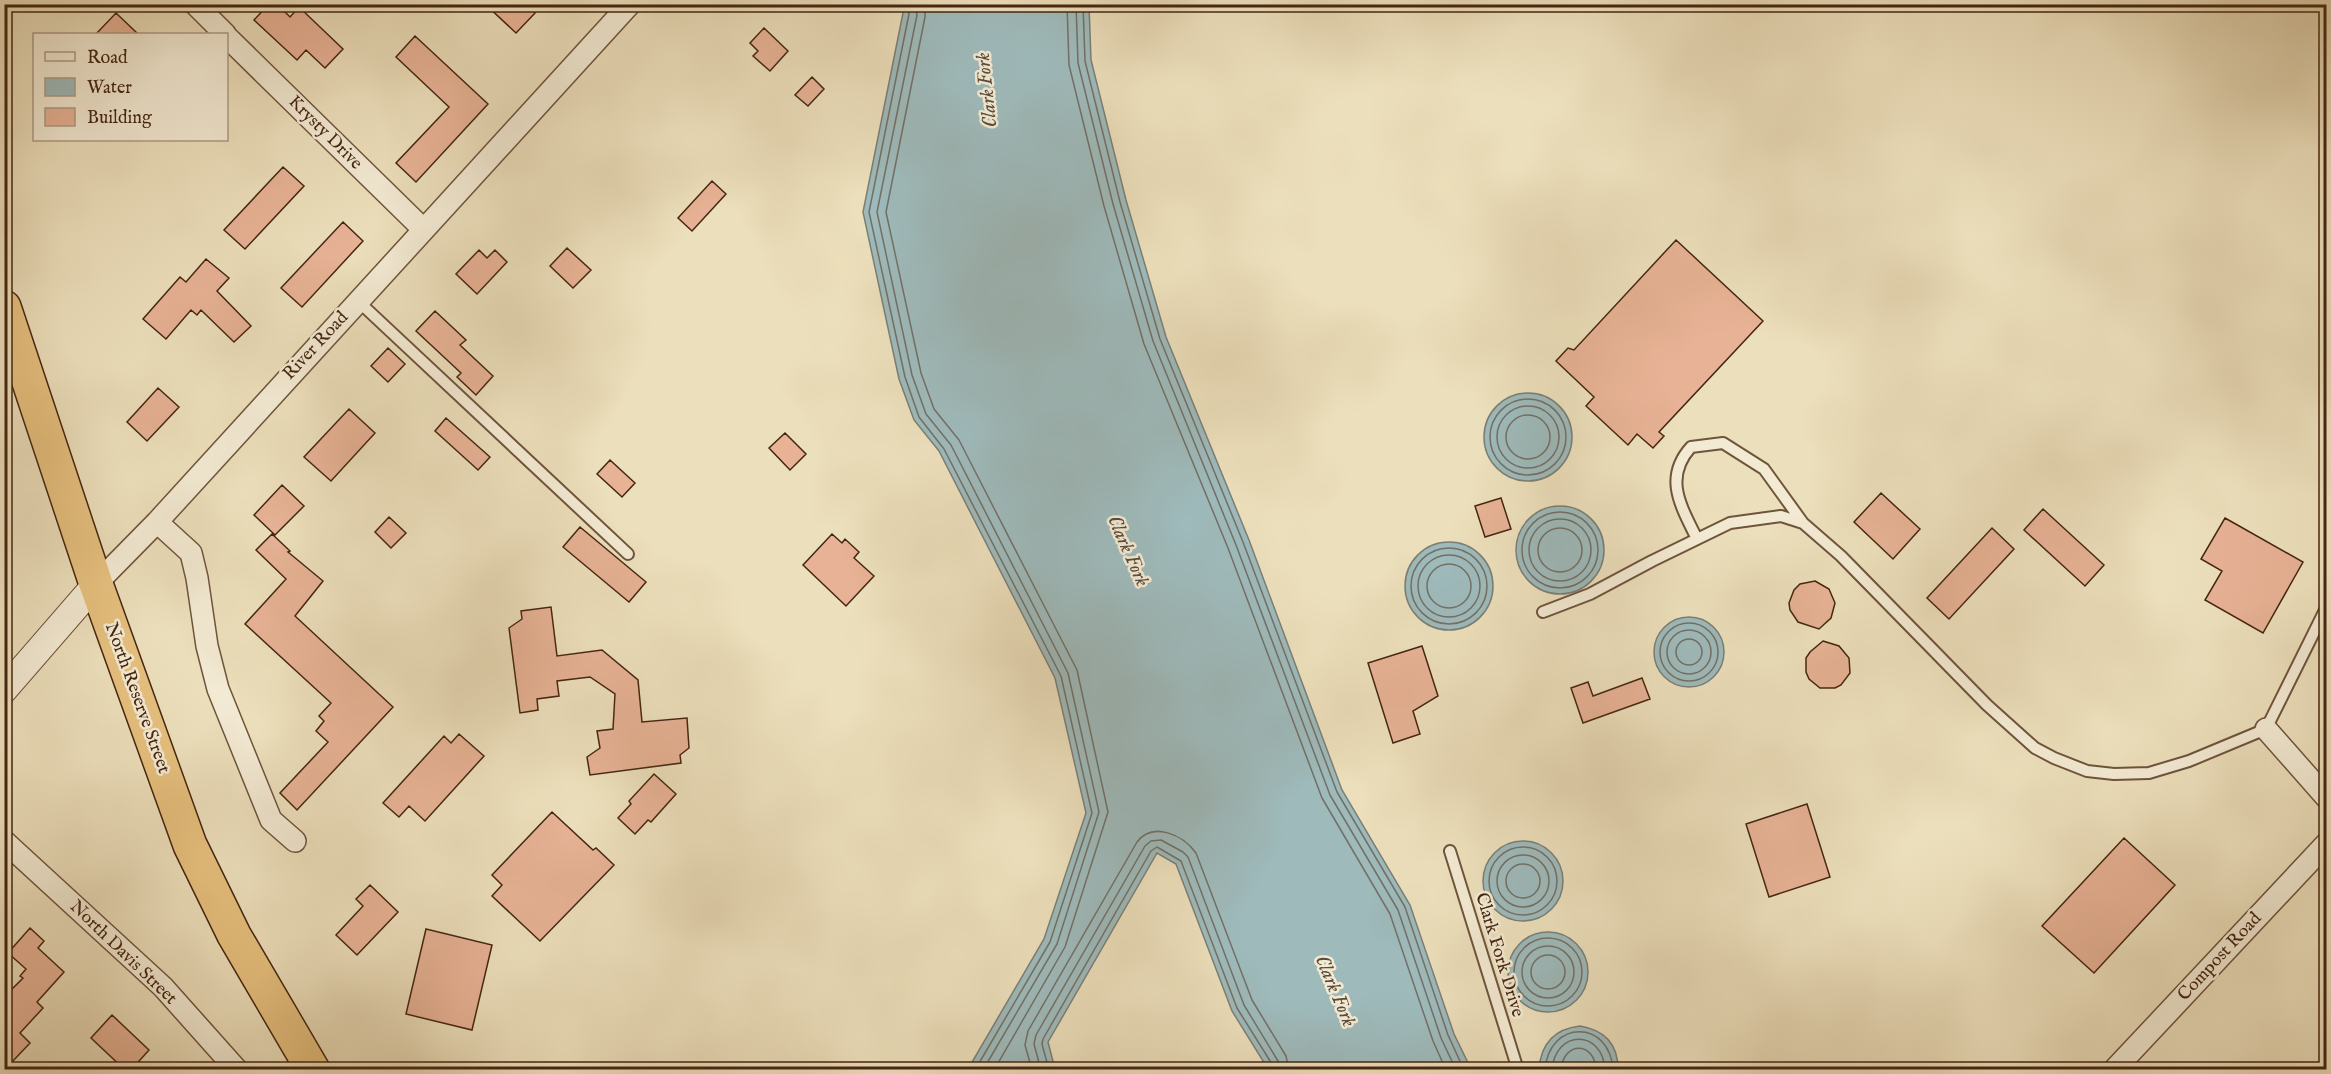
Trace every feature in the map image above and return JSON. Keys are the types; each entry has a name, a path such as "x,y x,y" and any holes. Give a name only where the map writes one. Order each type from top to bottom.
{"highway":[{"name":"North Reserve Street","path":"4,307 96,584 190,845 234,935 313,1070"}],"street":[{"name":"Krysty Drive","path":"195,4 224,33"},
{"name":"River Road","path":"4,690 96,584 157,522 630,4"},
{"name":"Krysty Drive","path":"228,37 423,230"},
{"path":"157,522 191,553 207,646 218,690 271,820 295,841"},
{"path":"2266,729 2326,797"},
{"name":"North Davis Street","path":"4,841 163,987 237,1070"},
{"name":"Compost Road","path":"2115,1070 2326,844"}],"lane":[{"path":"358,301 628,554"},
{"path":"1697,539 1678,500 1677,471 1680,459 1692,447 1723,443 1764,469 1803,523 1841,556 1987,705 2035,748 2087,771 2114,774 2149,772 2189,761 2266,729 2326,608"},
{"path":"1543,612 1590,594 1730,523 1781,516 1803,523"},
{"name":"Clark Fork Drive","path":"1450,851 1518,1070"}],"water":[{"name":"Clark Fork","path":"901,5 1089,5 1091,60 1126,200 1166,337 1249,540 1342,790 1410,905 1454,1034 1471,1069 1268,1069 1232,1011 1176,864 1157,853 1048,1042 1055,1069 968,1069 1044,939 1086,813 1055,678 939,451 914,420 899,379 863,212 903,13"},
{"path":"1528,393 1553,400 1565,412 1572,437 1565,462 1553,474 1528,481 1503,474 1491,462 1484,437 1491,412 1503,400"},
{"path":"1560,506 1585,513 1597,525 1604,550 1597,575 1585,587 1560,594 1535,587 1523,575 1516,550 1523,525 1535,513"},
{"path":"1449,542 1474,549 1486,561 1493,586 1486,611 1474,623 1449,630 1424,623 1412,611 1405,586 1412,561 1424,549"},
{"path":"1696,617 1709,623 1718,632 1722,638 1724,652 1722,666 1714,677 1703,685 1682,687 1664,677 1656,666 1654,645 1664,627 1675,619"},
{"path":"1523,841 1538,844 1551,853 1560,866 1563,881 1560,896 1551,909 1538,918 1523,921 1508,918 1495,909 1486,896 1483,881 1486,866 1495,853 1508,844"},
{"path":"1548,932 1563,935 1576,944 1585,957 1588,972 1585,987 1576,1000 1563,1009 1548,1012 1533,1009 1520,1000 1511,987 1508,972 1511,957 1520,944 1533,935"},
{"path":"1580,1026 1596,1031 1608,1040 1615,1052 1618,1069 1539,1069 1540,1060 1550,1039 1563,1030"}],"building":[{"path":"269,4 277,4 290,17 299,7 343,49 325,68 306,50 297,60 254,20"},
{"path":"485,4 525,4 535,13 516,33"},
{"path":"116,13 137,33 97,33"},
{"path":"764,28 788,51 770,71 753,56 758,51 750,43"},
{"path":"415,36 488,104 416,182 396,163 449,107 396,57"},
{"path":"812,77 824,89 808,106 795,95"},
{"path":"283,167 304,186 245,249 224,230"},
{"path":"712,181 726,194 692,231 678,218"},
{"path":"343,222 363,241 302,307 281,288"},
{"path":"1676,240 1763,321 1659,432 1664,436 1653,448 1637,434 1628,445 1586,406 1594,397 1556,361 1568,348 1574,350"},
{"path":"567,248 591,270 573,288 550,266"},
{"path":"479,250 487,258 495,250 507,262 477,294 456,274"},
{"path":"206,259 229,278 217,291 251,326 234,342 201,310 197,315 191,310 166,339 143,319 180,277 186,282"},
{"path":"435,311 466,340 460,345 493,376 476,395 457,377 461,373 416,331"},
{"path":"388,348 405,364 388,382 371,366"},
{"path":"158,388 179,407 147,441 127,422"},
{"path":"349,409 375,433 331,481 304,457"},
{"path":"446,418 490,457 478,470 435,431"},
{"path":"785,433 806,454 790,470 769,448"},
{"path":"610,460 635,483 622,497 597,474"},
{"path":"282,485 304,506 275,535 254,515"},
{"path":"1881,493 1920,529 1893,559 1854,522"},
{"path":"1501,498 1511,529 1485,537 1475,506"},
{"path":"2043,509 2104,565 2085,586 2024,530"},
{"path":"389,517 406,533 391,548 375,532"},
{"path":"2225,518 2303,562 2263,633 2205,600 2222,571 2201,559"},
{"path":"580,527 646,582 629,602 563,547"},
{"path":"1992,528 2014,549 1949,619 1927,598"},
{"path":"272,534 290,551 288,552 323,581 295,616 393,707 297,810 280,793 328,742 316,731 324,721 319,716 331,703 245,624 286,579 256,550"},
{"path":"832,534 842,543 845,539 859,552 854,558 874,576 846,606 803,565"},
{"path":"1815,581 1829,589 1835,603 1831,618 1819,629 1798,622 1790,610 1789,603 1794,590 1800,584"},
{"path":"551,607 557,656 602,650 638,680 642,722 687,718 689,748 680,755 681,763 590,775 587,757 600,748 597,731 613,729 615,694 590,677 557,681 559,696 537,699 538,710 520,713 509,628 522,619 521,611"},
{"path":"1823,641 1839,646 1849,658 1850,673 1841,685 1835,688 1820,688 1809,679 1806,672 1806,658"},
{"path":"1422,646 1438,696 1413,711 1420,734 1393,743 1368,663"},
{"path":"1642,678 1650,699 1583,723 1571,688 1588,682 1593,696"},
{"path":"459,734 484,756 425,821 409,806 399,817 383,803 444,736 451,743"},
{"path":"654,774 676,794 651,822 648,820 635,834 618,818 631,804 629,801"},
{"path":"1807,804 1830,877 1769,897 1746,824"},
{"path":"552,812 593,850 596,848 614,865 540,941 492,896 502,885 492,875"},
{"path":"2124,838 2175,885 2094,973 2042,926"},
{"path":"370,885 398,912 357,955 336,935 363,906 356,899"},
{"path":"30,928 44,941 38,948 64,972 37,1002 43,1008 20,1033 30,1043 12,1062 4,1055 4,997 23,978 20,976 26,969 8,953"},
{"path":"426,929 492,945 472,1030 406,1014"},
{"path":"112,1015 149,1050 131,1070 125,1070 91,1038"}]}
